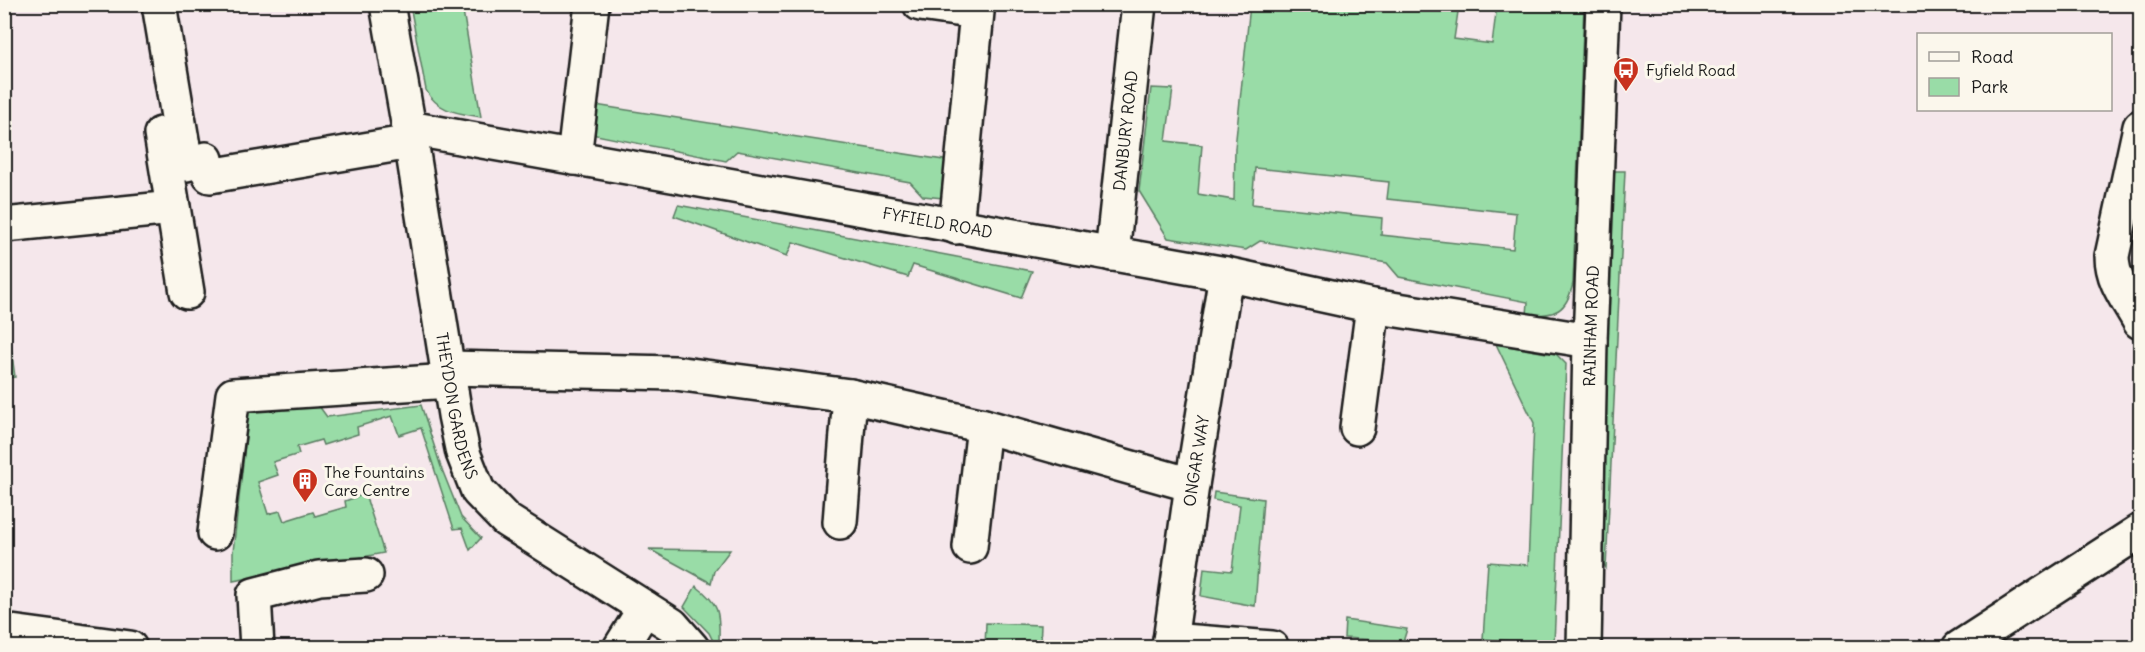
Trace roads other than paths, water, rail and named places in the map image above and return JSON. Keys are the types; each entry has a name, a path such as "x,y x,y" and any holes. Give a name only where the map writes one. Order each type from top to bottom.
{"street":[{"path":"139,4 187,292"},
{"path":"159,4 186,164 206,159 210,176 410,135 387,4"},
{"path":"574,158 592,4"},
{"path":"920,4 977,12 956,226"},
{"name":"DANBURY ROAD","path":"1112,255 1139,4"},
{"name":"RAINHAM ROAD","path":"1584,648 1590,341 1603,4"},
{"path":"2140,127 2112,256 2112,268 2116,280 2140,322"},
{"name":"FYFIELD ROAD","path":"410,135 574,158 1226,274 1373,306 1590,341"},
{"name":"THEYDON GARDENS","path":"410,135 454,415 463,453 478,491 506,520 672,625 692,648"},
{"path":"4,225 173,208"},
{"name":"ONGAR WAY","path":"1170,644 1191,485 1226,274"},
{"path":"1357,428 1373,306"},
{"path":"215,533 233,395 449,375 675,373 850,396 984,426 1191,485"},
{"path":"840,522 850,396"},
{"path":"970,547 984,426"},
{"path":"1959,648 2140,531"},
{"path":"257,648 254,595 319,578 366,574"},
{"path":"620,648 645,608"},
{"path":"4,631 130,648"},
{"path":"1170,644 1272,648"}],"place":[{"name":"Fyfield Road","path":"1626,93"},
{"name":"The Fountains Care Centre","path":"305,504"}]}
